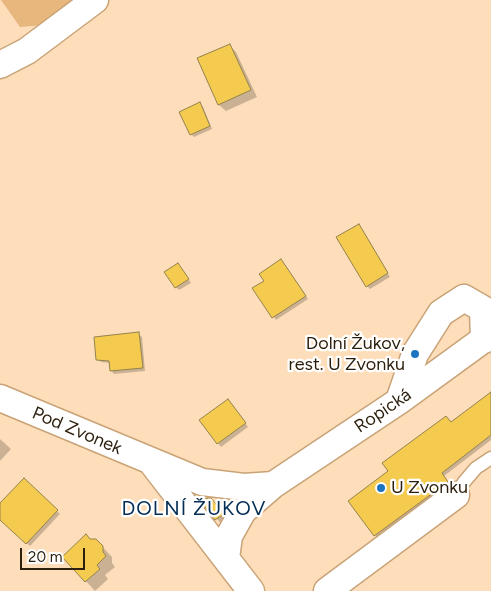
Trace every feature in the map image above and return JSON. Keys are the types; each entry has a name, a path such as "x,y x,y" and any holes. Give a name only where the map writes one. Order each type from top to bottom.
{"street":[{"path":"0,65 28,50 96,0"},
{"path":"399,401 415,354 441,314 464,298 483,309 487,337"},
{"name":"Ropická","path":"273,485 399,401 487,337"},
{"name":"Pod Zvonek","path":"0,398 202,482 244,487 273,485"},
{"name":"Pod Zvonek","path":"153,463 251,591"},
{"path":"226,558 229,536 243,511 273,485"},
{"path":"327,591 456,495"}],"lane":[{"path":"456,495 476,468 491,458"}],"shaded area":[{"path":"1,0 79,0 44,25 20,27"}],"building":[{"path":"230,44 251,90 218,105 197,58"},
{"path":"200,102 210,126 190,135 179,112"},
{"path":"359,224 388,273 366,287 336,237"},
{"path":"281,259 306,296 272,318 252,288 264,281 259,274"},
{"path":"178,263 189,279 175,288 164,272"},
{"path":"139,332 143,368 110,371 109,361 96,360 94,337"},
{"path":"491,392 491,435 442,473 448,482 374,536 348,501 388,471 382,463 446,416 451,422"},
{"path":"228,399 246,423 217,444 199,420"},
{"path":"24,478 58,510 26,544 0,520 0,503"},
{"path":"211,498 224,514 215,520 201,502"},
{"path":"86,534 90,539 96,539 103,546 103,552 106,556 97,565 100,569 85,582 62,557"}],"place":[{"name":"Dolní Žukov, rest. U Zvonku","path":"415,354"},
{"name":"U Zvonku","path":"381,488"}],"district":[{"name":"DOLNÍ ŽUKOV","path":"194,509"}]}
